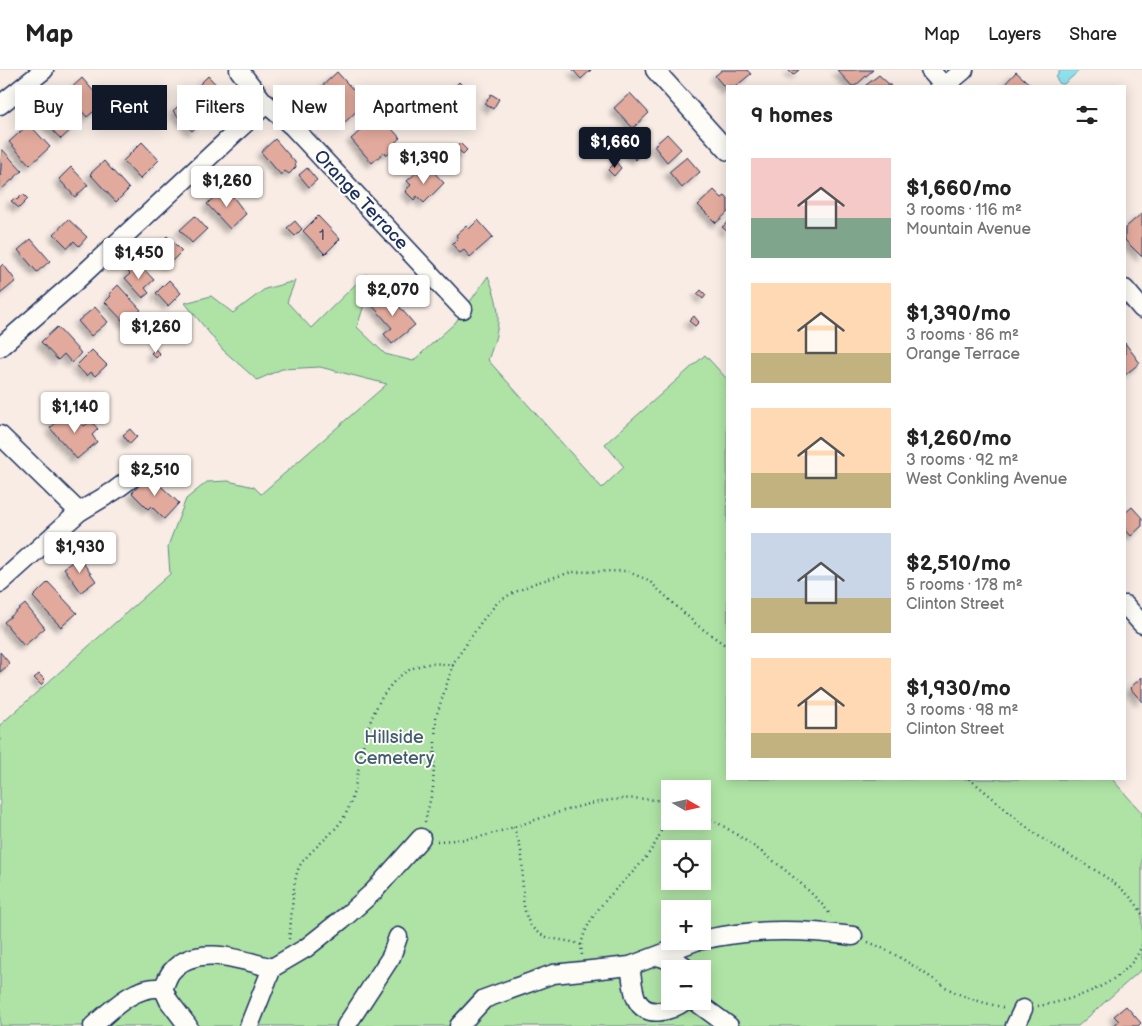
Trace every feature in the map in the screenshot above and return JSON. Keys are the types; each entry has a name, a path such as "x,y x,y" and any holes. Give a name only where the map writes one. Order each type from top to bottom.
{"street":[{"path":"0,105 44,70"},
{"name":"Orange Terrace","path":"239,70 266,104 293,126 462,309"},
{"path":"655,70 726,149"},
{"path":"930,70 943,85"},
{"path":"945,85 964,70"},
{"path":"0,347 77,280 266,104"},
{"path":"1126,290 1142,309"},
{"path":"0,435 79,512"},
{"path":"0,583 79,512 114,491 145,468"},
{"path":"1126,606 1142,624"},
{"path":"249,1026 272,968 306,948 345,917 373,892 414,844 422,838"},
{"path":"711,938 749,932 779,931 853,936"},
{"path":"346,1026 391,958 398,937"},
{"path":"460,1026 484,999 553,974 588,967 630,966 673,950"},
{"path":"163,988 172,970 188,960 205,955 237,958 272,968"},
{"path":"658,956 669,960"},
{"path":"630,966 636,998 643,1006 651,1011 662,1012 669,1010"},
{"path":"93,1026 127,997 149,987 163,988"},
{"path":"163,988 169,1001 188,1026"},
{"path":"643,1006 649,1026"},
{"path":"1015,1026 1023,1009"},
{"path":"707,1010 728,1026"}],"path":[{"path":"661,802 639,799 568,809 481,837 436,842 422,838 433,788 436,717 453,666 468,639 497,603 525,587 572,572 617,570 634,573 648,580 697,625 726,646"},
{"path":"288,942 294,906 293,892 299,866 338,826 347,811 368,730 382,698 402,674 416,666 431,662 453,666"},
{"path":"970,780 1040,837 1106,878 1132,899 1142,914"},
{"path":"711,819 780,867 818,900 832,918"},
{"path":"514,827 522,856 526,909 531,925 542,935 581,946"},
{"path":"588,967 581,946 584,934 603,903 657,840 661,828"},
{"path":"853,936 901,956 956,992 981,1003 1023,1009 1070,999 1114,980 1132,965 1142,945"}],"green space":[{"name":"Hillside Cemetery","path":"366,274 372,280 357,327 385,354 413,361 455,323 488,276 496,299 498,318 488,360 602,488 624,467 605,444 705,355 726,378 726,780 1113,780 1142,813 1142,969 1078,1026 0,1026 0,725 170,574 168,546 186,499 207,482 228,481 254,487 261,494 387,384 320,367 282,369 257,380 223,350 185,303 211,296 233,313 265,289 295,281 287,302 311,328"}],"water":[{"path":"1060,70 1080,70 1064,84 1060,84 1056,78"}],"building":[{"path":"573,70 591,70 581,79"},
{"path":"722,70 747,70 751,74 737,85 726,85 726,89 715,76"},
{"path":"788,70 799,70 793,75"},
{"path":"837,70 873,70 856,85 851,85"},
{"path":"337,72 355,92 355,113 345,122 345,85 323,85"},
{"path":"1016,72 1031,85 1004,85"},
{"path":"879,75 890,85 866,85"},
{"path":"208,76 217,85 199,85"},
{"path":"82,78 92,89 92,113 87,117 82,111 82,85 75,85"},
{"path":"630,93 649,113 633,128 614,108"},
{"path":"491,94 499,99 493,109 485,104"},
{"path":"177,107 177,115 173,111"},
{"path":"22,130 34,130 50,147 30,165 9,142"},
{"path":"52,130 71,130 61,139"},
{"path":"361,130 393,130 400,138 389,148 392,150 387,155 384,152 372,163 351,139"},
{"path":"667,134 681,149 667,162 654,146"},
{"path":"275,139 295,162 296,167 289,174 285,171 281,175 261,152"},
{"path":"142,142 159,160 140,179 123,161"},
{"path":"460,143 467,150 463,154 456,148"},
{"path":"635,146 642,153 636,160 628,152"},
{"path":"2,149 22,171 3,188 0,185"},
{"path":"687,157 700,172 682,188 669,172"},
{"path":"104,161 129,189 116,202 90,174"},
{"path":"616,162 621,168 614,176 608,170"},
{"path":"71,167 88,185 75,197 59,179"},
{"path":"429,167 444,183 424,203 417,196 414,200 405,191 411,185 407,181 417,172 421,175"},
{"path":"307,168 317,180 309,187 299,175"},
{"path":"225,186 246,214 230,229 207,204"},
{"path":"714,190 722,198 726,197 726,214 716,223 698,205"},
{"path":"23,194 28,199 19,208 11,201 15,198 17,200"},
{"path":"1142,213 1142,257 1126,241 1126,227"},
{"path":"195,216 207,229 192,243 180,230"},
{"path":"318,216 340,239 325,254 303,231"},
{"path":"68,219 87,237 79,246 74,241 68,248 54,234"},
{"path":"478,220 493,237 470,257 464,250 460,253 452,244 458,238 456,235 466,226 469,229"},
{"path":"295,221 302,229 295,236 287,228"},
{"path":"167,236 182,251 168,265 153,250"},
{"path":"31,239 50,261 37,272 18,250"},
{"path":"3,264 16,281 0,294 0,267"},
{"path":"134,265 137,268 140,265 154,280 145,288 149,293 143,298 125,278 130,274 127,271"},
{"path":"169,280 181,293 168,306 156,293"},
{"path":"118,285 141,310 126,324 105,302 111,296 109,294"},
{"path":"701,290 706,295 703,299 697,294"},
{"path":"386,291 415,325 392,344 384,334 392,328 371,304"},
{"path":"95,307 108,322 91,336 78,321"},
{"path":"694,316 699,322 695,326 689,321"},
{"path":"57,327 81,353 72,363 64,354 58,360 41,342"},
{"path":"1126,344 1140,363 1126,374"},
{"path":"155,349 160,354 156,358 151,353"},
{"path":"92,350 107,365 95,376 91,372 87,376 76,366"},
{"path":"71,410 84,426 91,421 98,429 92,435 97,442 77,459 50,428"},
{"path":"130,429 137,437 130,444 123,435"},
{"path":"149,475 179,503 164,519 151,506 148,509 132,493"},
{"path":"1132,507 1142,518 1142,526 1131,536 1126,530 1126,512"},
{"path":"79,557 96,581 81,592 64,568"},
{"path":"48,582 77,613 61,627 33,597"},
{"path":"25,604 45,628 24,646 4,622"},
{"path":"0,652 10,664 0,672"},
{"path":"39,674 45,680 41,685 34,678"},
{"path":"1142,677 1142,702 1130,688"},
{"path":"1126,1006 1141,1023 1138,1026 1113,1026 1119,1021 1114,1016"}]}
